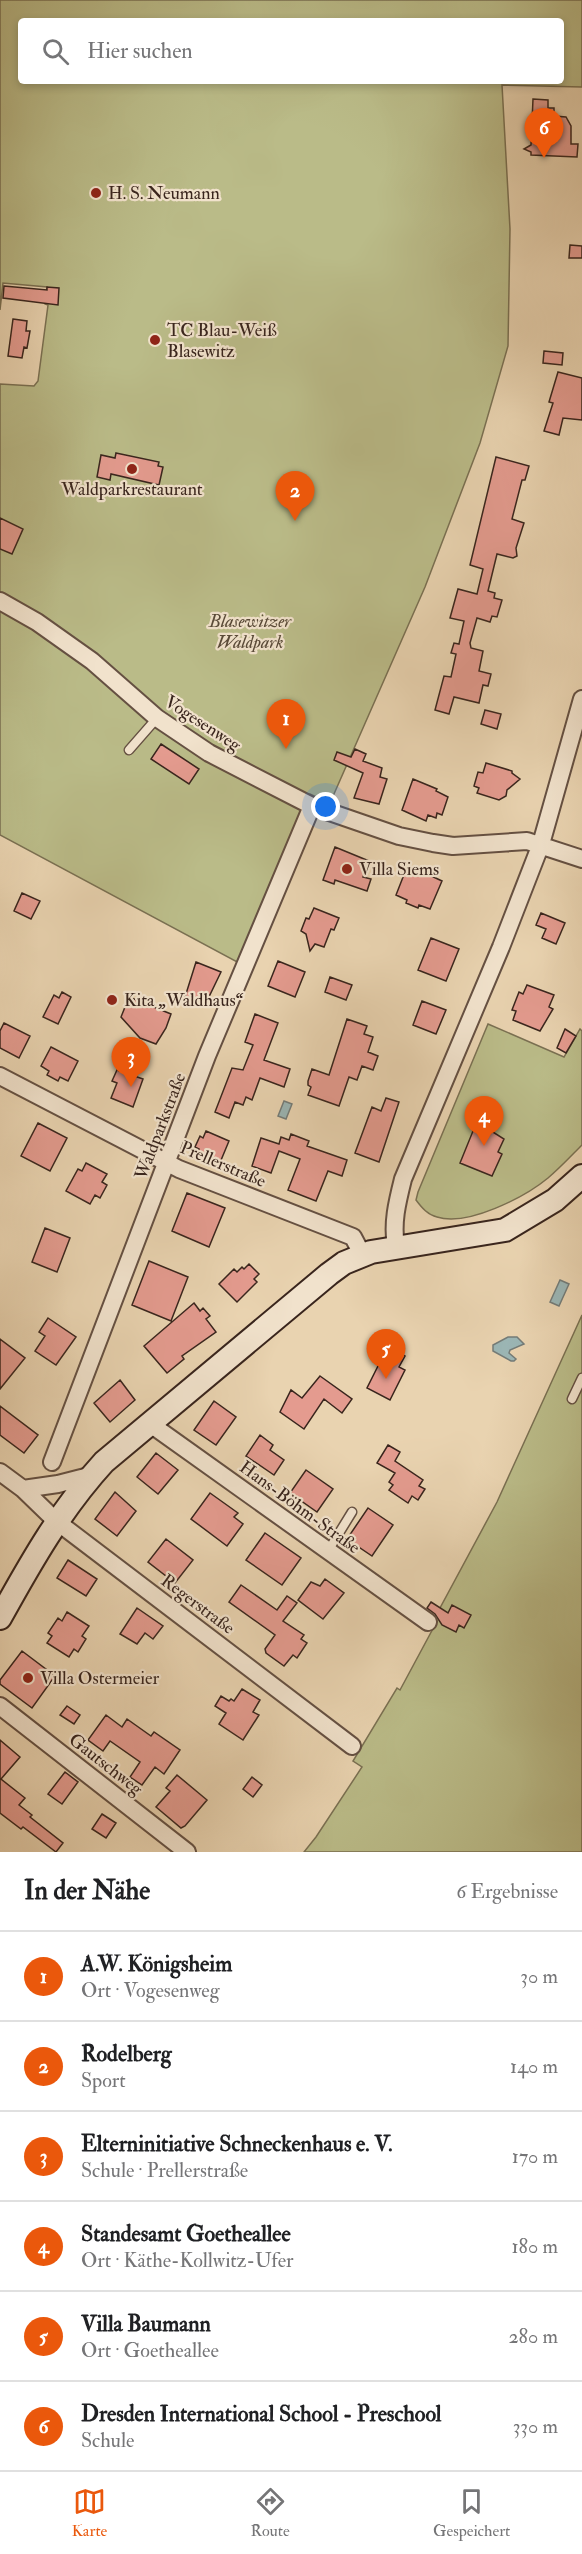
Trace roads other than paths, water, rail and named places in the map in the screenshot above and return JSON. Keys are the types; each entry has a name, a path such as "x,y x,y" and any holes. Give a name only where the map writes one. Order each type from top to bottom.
{"main road":[{"path":"0,1617 56,1521 93,1475 149,1423 368,1250 451,1240 505,1230 555,1200 582,1176"}],"street":[{"name":"Vogesenweg","path":"0,601 37,622 92,661 157,718 209,753 312,806 399,836 433,843 453,846 527,841 582,859"},
{"path":"368,1250 393,1232 394,1213 403,1179 501,947 541,844 582,699"},
{"name":"Waldparkstraße","path":"52,1462 207,1056 312,806"},
{"name":"Prellerstraße","path":"0,1076 179,1169 368,1250"},
{"name":"Hans-Böhm-Straße","path":"149,1423 428,1622"},
{"name":"Regerstraße","path":"0,1472 23,1489 56,1521 352,1746"},
{"path":"23,1489 58,1484 93,1475"},
{"name":"Gautschweg","path":"0,1706 187,1852"}],"lane":[{"path":"129,750 157,718"},
{"path":"572,1399 582,1378"},
{"path":"328,1551 352,1512"}],"water":[{"path":"284,1101 292,1104 286,1119 278,1116"},
{"path":"560,1280 569,1284 559,1306 550,1302"},
{"path":"508,1337 517,1337 524,1344 510,1350 509,1353 516,1359 514,1361 493,1351 493,1345"}],"place":[{"name":"Dresden International School - Preschool","path":"544,158"},
{"name":"H. S. Neumann","path":"96,193"},
{"name":"TC Blau-Weiß Blasewitz","path":"155,340"},
{"name":"Waldparkrestaurant","path":"132,469"},
{"name":"Rodelberg","path":"295,521"},
{"name":"A.W. Königsheim","path":"286,749"},
{"name":"Villa Siems","path":"347,869"},
{"name":"Kita „Waldhaus“","path":"112,1000"},
{"name":"Elterninitiative Schneckenhaus e. V.","path":"131,1087"},
{"name":"Standesamt Goetheallee","path":"484,1146"},
{"name":"Villa Baumann","path":"386,1379"},
{"name":"Villa Ostermeier","path":"28,1678"}],"park label":[{"name":"Blasewitzer Waldpark","path":"250,631"}]}
